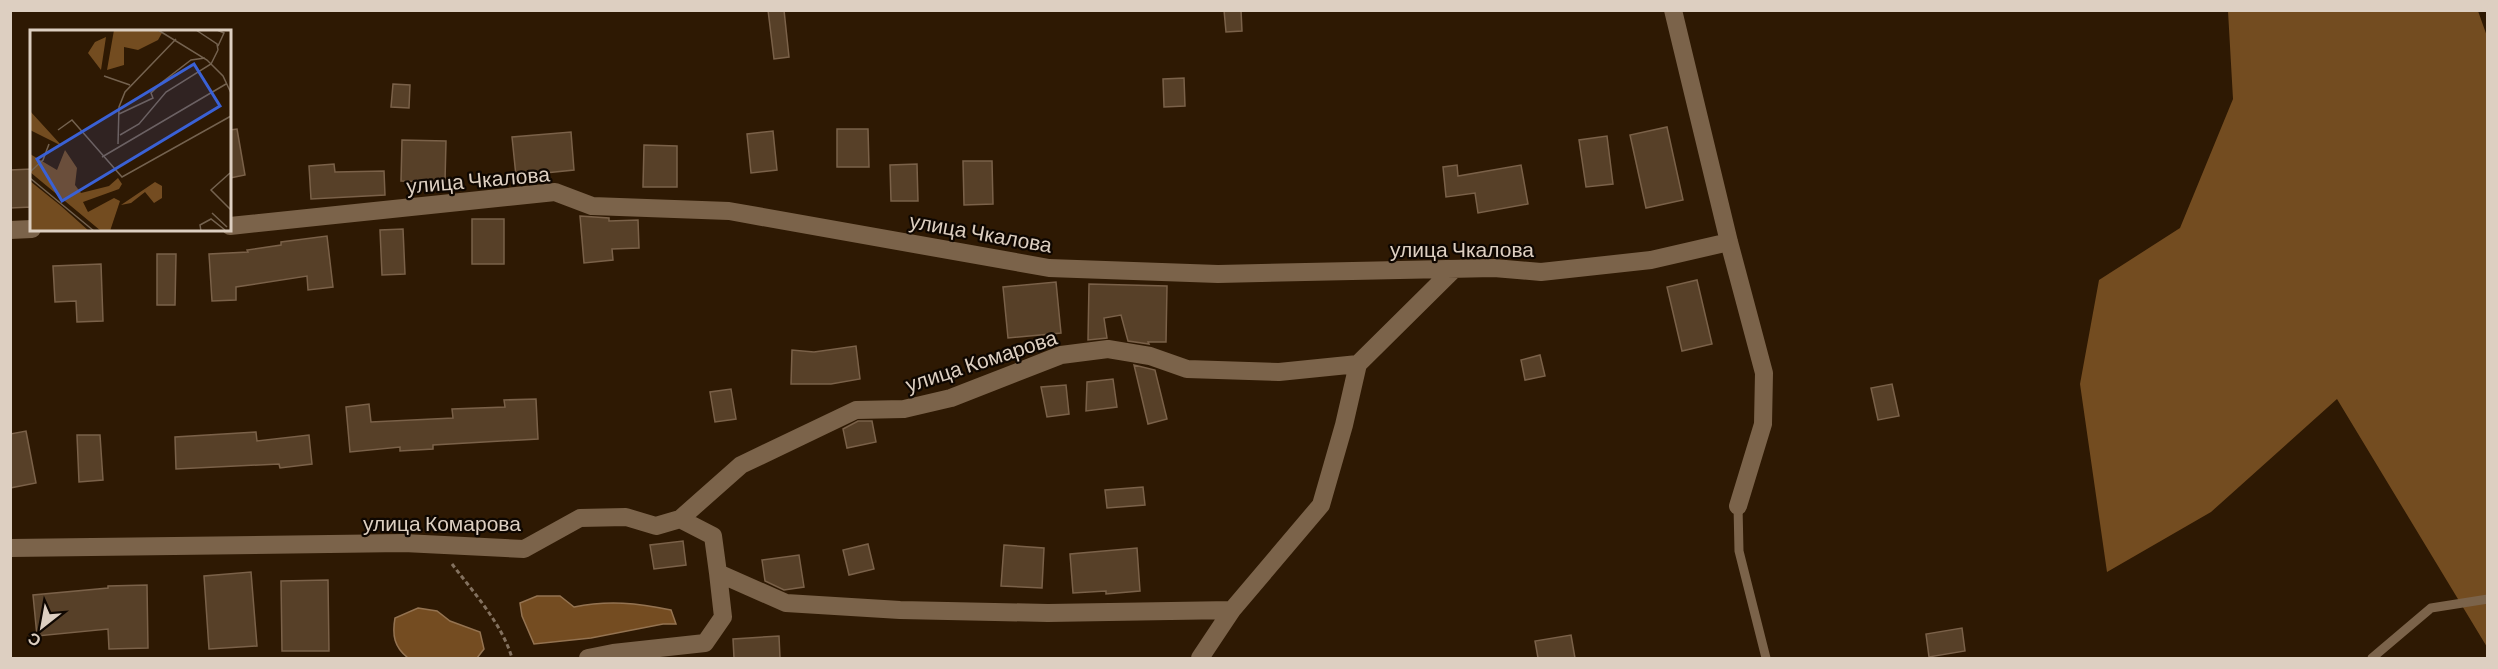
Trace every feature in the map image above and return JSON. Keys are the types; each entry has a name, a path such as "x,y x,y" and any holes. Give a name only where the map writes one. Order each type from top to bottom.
{"street":[{"path":"1673,10 1729,242 1764,373 1763,424 1738,506"},
{"name":"улица Чкалова","path":"231,226 555,192 592,206 729,211 1049,268 1218,274 1454,269 1552,270 1651,260 1729,242"},
{"path":"10,230 30,229"},
{"path":"1200,658 1232,610 1321,505 1344,425 1358,364 1454,269"},
{"name":"улица Комарова","path":"10,548 404,543 524,549 580,518 627,517 656,526 680,519 741,465 856,410 904,409 951,398 1061,355 1108,349 1150,356 1187,369 1279,372 1358,364"},
{"path":"588,658 705,643 723,617 713,536 680,519"},
{"path":"718,573 786,603 900,610 1048,613 1232,610"}],"lane":[{"path":"1738,506 1740,551 1766,658"},
{"path":"2372,658 2431,608 2487,599"}],"path":[{"path":"438,545 485,607 512,658"}],"shaded area":[{"path":"2228,11 2478,11 2488,39 2487,647 2337,399 2211,512 2107,572 2080,384 2099,280 2180,228 2233,99"},
{"path":"537,596 560,596 574,607 623,603 671,610 676,624 663,624 591,638 534,644 522,616 520,603"},
{"path":"418,608 437,611 450,621 480,632 484,649 477,658 408,658 400,650 395,640 395,618"}],"building":[{"path":"768,10 784,10 789,57 774,59"},
{"path":"1224,10 1241,10 1242,31 1226,32"},
{"path":"1184,78 1185,106 1164,107 1163,79"},
{"path":"393,84 410,85 409,108 391,107"},
{"path":"1667,127 1683,200 1646,208 1630,135"},
{"path":"237,129 245,175 231,178 231,130"},
{"path":"837,129 868,129 869,167 837,167"},
{"path":"773,131 777,170 751,173 747,134"},
{"path":"571,132 574,170 516,176 512,137"},
{"path":"1607,136 1613,184 1586,187 1579,140"},
{"path":"402,140 446,141 445,182 401,181"},
{"path":"644,145 677,146 677,187 643,187"},
{"path":"963,161 992,161 993,204 964,205"},
{"path":"334,164 335,172 384,171 385,195 311,199 309,166"},
{"path":"917,164 918,201 891,201 890,165"},
{"path":"1457,165 1458,176 1521,165 1528,204 1478,213 1475,193 1446,197 1443,167"},
{"path":"30,169 30,207 10,208 10,170"},
{"path":"580,216 609,218 609,221 638,220 639,248 612,249 613,260 584,263"},
{"path":"472,219 504,219 504,264 472,264"},
{"path":"403,229 405,274 382,275 380,230"},
{"path":"327,236 333,287 308,290 307,276 236,287 236,300 212,301 209,254 248,252 247,250 281,245 281,242"},
{"path":"157,254 176,254 175,305 157,305"},
{"path":"101,264 103,321 77,322 76,301 55,302 53,266"},
{"path":"1697,280 1712,344 1682,351 1667,287"},
{"path":"1056,282 1061,333 1008,338 1003,287"},
{"path":"1089,284 1167,286 1166,342 1148,342 1149,344 1128,341 1121,315 1104,318 1107,338 1088,340"},
{"path":"856,346 860,379 831,384 791,384 792,350 814,352"},
{"path":"1540,355 1545,376 1525,380 1521,360"},
{"path":"1134,365 1155,370 1167,419 1148,424"},
{"path":"1113,379 1117,407 1086,411 1087,382"},
{"path":"1892,384 1899,416 1878,420 1871,388"},
{"path":"1066,385 1069,414 1047,417 1041,387"},
{"path":"731,389 736,419 715,422 710,392"},
{"path":"536,399 538,439 433,445 433,449 400,451 400,447 350,452 346,407 369,404 371,422 453,418 452,409 505,407 504,400"},
{"path":"858,421 872,421 876,442 847,448 843,429"},
{"path":"26,431 36,483 10,488 10,434"},
{"path":"256,432 257,441 309,435 312,464 280,468 279,464 176,469 175,437"},
{"path":"77,435 100,435 103,480 79,482"},
{"path":"1143,487 1145,505 1107,508 1105,490"},
{"path":"683,541 686,565 654,569 650,545"},
{"path":"868,544 874,569 849,575 843,550"},
{"path":"1004,545 1044,548 1042,588 1001,586"},
{"path":"1137,548 1140,591 1106,594 1106,591 1073,593 1070,554"},
{"path":"799,555 804,587 784,590 765,581 762,560"},
{"path":"251,572 257,646 209,649 204,576"},
{"path":"328,580 329,651 282,651 281,581"},
{"path":"147,585 148,648 109,649 108,629 37,636 33,595 108,588 108,586"},
{"path":"1962,628 1965,651 1929,657 1926,634"},
{"path":"1571,635 1575,658 1538,658 1535,641"},
{"path":"779,636 780,658 734,658 733,639"}]}
